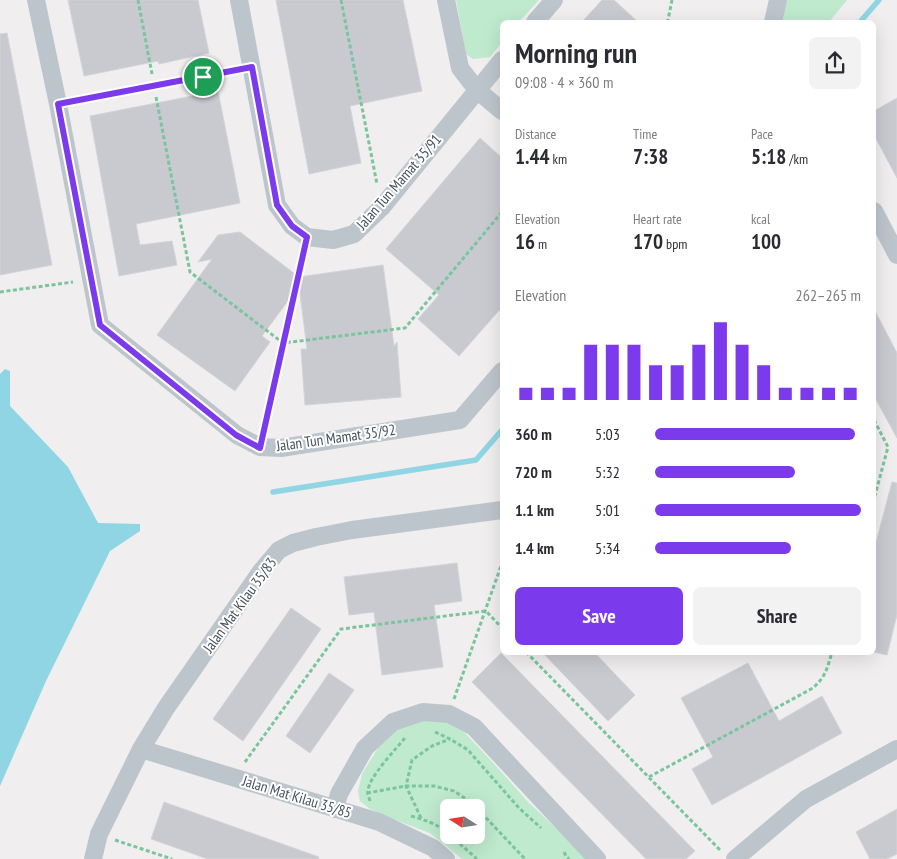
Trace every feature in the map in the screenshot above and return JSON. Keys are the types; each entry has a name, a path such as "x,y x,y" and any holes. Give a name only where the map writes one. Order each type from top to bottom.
{"street":[{"name":"Jalan Tun Mamat 35/92","path":"36,0 100,325 236,435 260,448 282,448 460,420 500,373"},
{"path":"239,0 277,205 292,226 307,237"},
{"path":"446,0 460,68 477,90 500,109"},
{"path":"537,20 554,0"},
{"path":"773,20 778,0"},
{"name":"Jalan Tun Mamat 35/91","path":"307,237 333,240 354,234 382,207 500,62"},
{"path":"876,215 897,255"},
{"name":"Jalan Mat Kilau 35/83","path":"94,859 99,834 141,749 166,708 262,570 279,550 316,537 352,530 500,510"},
{"path":"335,809 339,794 365,748 393,722 423,712 449,714 474,727 597,859"},
{"name":"Jalan Mat Kilau 35/85","path":"141,749 379,822 432,848 446,859"},
{"path":"728,856 806,799 897,749"}],"lane":[{"path":"58,104 252,67"}],"path":[{"path":"341,0 382,207"},
{"path":"668,20 672,0"},
{"path":"260,448 307,237"},
{"path":"0,292 76,281"},
{"path":"876,424 888,447 876,492"},
{"path":"449,714 500,570"},
{"path":"486,611 500,626"},
{"path":"234,777 340,629 486,611"},
{"path":"529,655 728,856"},
{"path":"649,777 813,688 822,681 831,655"},
{"path":"376,806 367,794 372,779 410,732"},
{"path":"427,732 436,732 468,750 519,808 548,834"},
{"path":"421,818 406,786 412,760 432,746 450,739"},
{"path":"367,794 406,786 434,786 454,790 472,803 525,859"},
{"path":"403,814 421,818 440,826"},
{"path":"99,834 172,859"},
{"path":"459,844 476,859"},
{"path":"562,848 565,858 569,859"}],"green space":[{"path":"456,0 539,0 521,20 500,20 500,44 490,57 473,59 466,54"},
{"path":"787,0 847,0 831,20 782,20"},
{"path":"424,720 446,722 465,733 528,802 570,841 586,859 462,859 444,844 485,844 485,799 440,799 440,841 430,833 370,809 360,801 358,791 362,774 378,748 400,727"}],"water":[{"path":"5,369 10,371 10,406 68,467 98,523 140,524 140,531 110,551 46,681 0,786 0,374"}],"building":[{"path":"68,0 198,0 209,53 159,64 158,61 84,76"},
{"path":"276,0 403,0 422,91 350,106 361,163 309,174"},
{"path":"602,0 614,0 636,20 584,20"},
{"path":"7,33 52,265 0,275 0,34"},
{"path":"218,91 240,203 136,224 140,245 172,241 177,265 119,276 90,116"},
{"path":"897,98 897,178 876,139 876,110"},
{"path":"480,138 500,156 500,309 459,356 418,319 439,295 386,249"},
{"path":"240,232 299,277 383,265 394,346 397,342 401,397 305,405 301,349 307,349 299,286 262,336 270,342 235,391 157,335 212,259 198,262 218,235"},
{"path":"876,313 897,353 897,438 876,400"},
{"path":"892,482 897,483 897,615 887,655 876,652 876,542"},
{"path":"457,563 462,601 434,605 443,667 382,675 374,612 349,615 344,577"},
{"path":"291,608 321,629 243,741 213,719"},
{"path":"500,654 503,655 695,851 686,859 646,859 472,682"},
{"path":"545,655 597,655 635,695 608,721"},
{"path":"748,663 779,721 822,696 842,733 712,805 692,769 713,757 681,698"},
{"path":"329,673 354,690 310,753 286,736"},
{"path":"164,802 319,857 318,859 208,859 151,839"},
{"path":"897,809 897,854 887,859 870,859 856,832"}],"waterway":[{"path":"862,20 879,0"},
{"path":"273,492 476,460 500,432"}],"route":[{"path":"252,67 277,205 292,226 307,237 260,448 236,435 100,325 58,104 203,77 252,67"}]}
